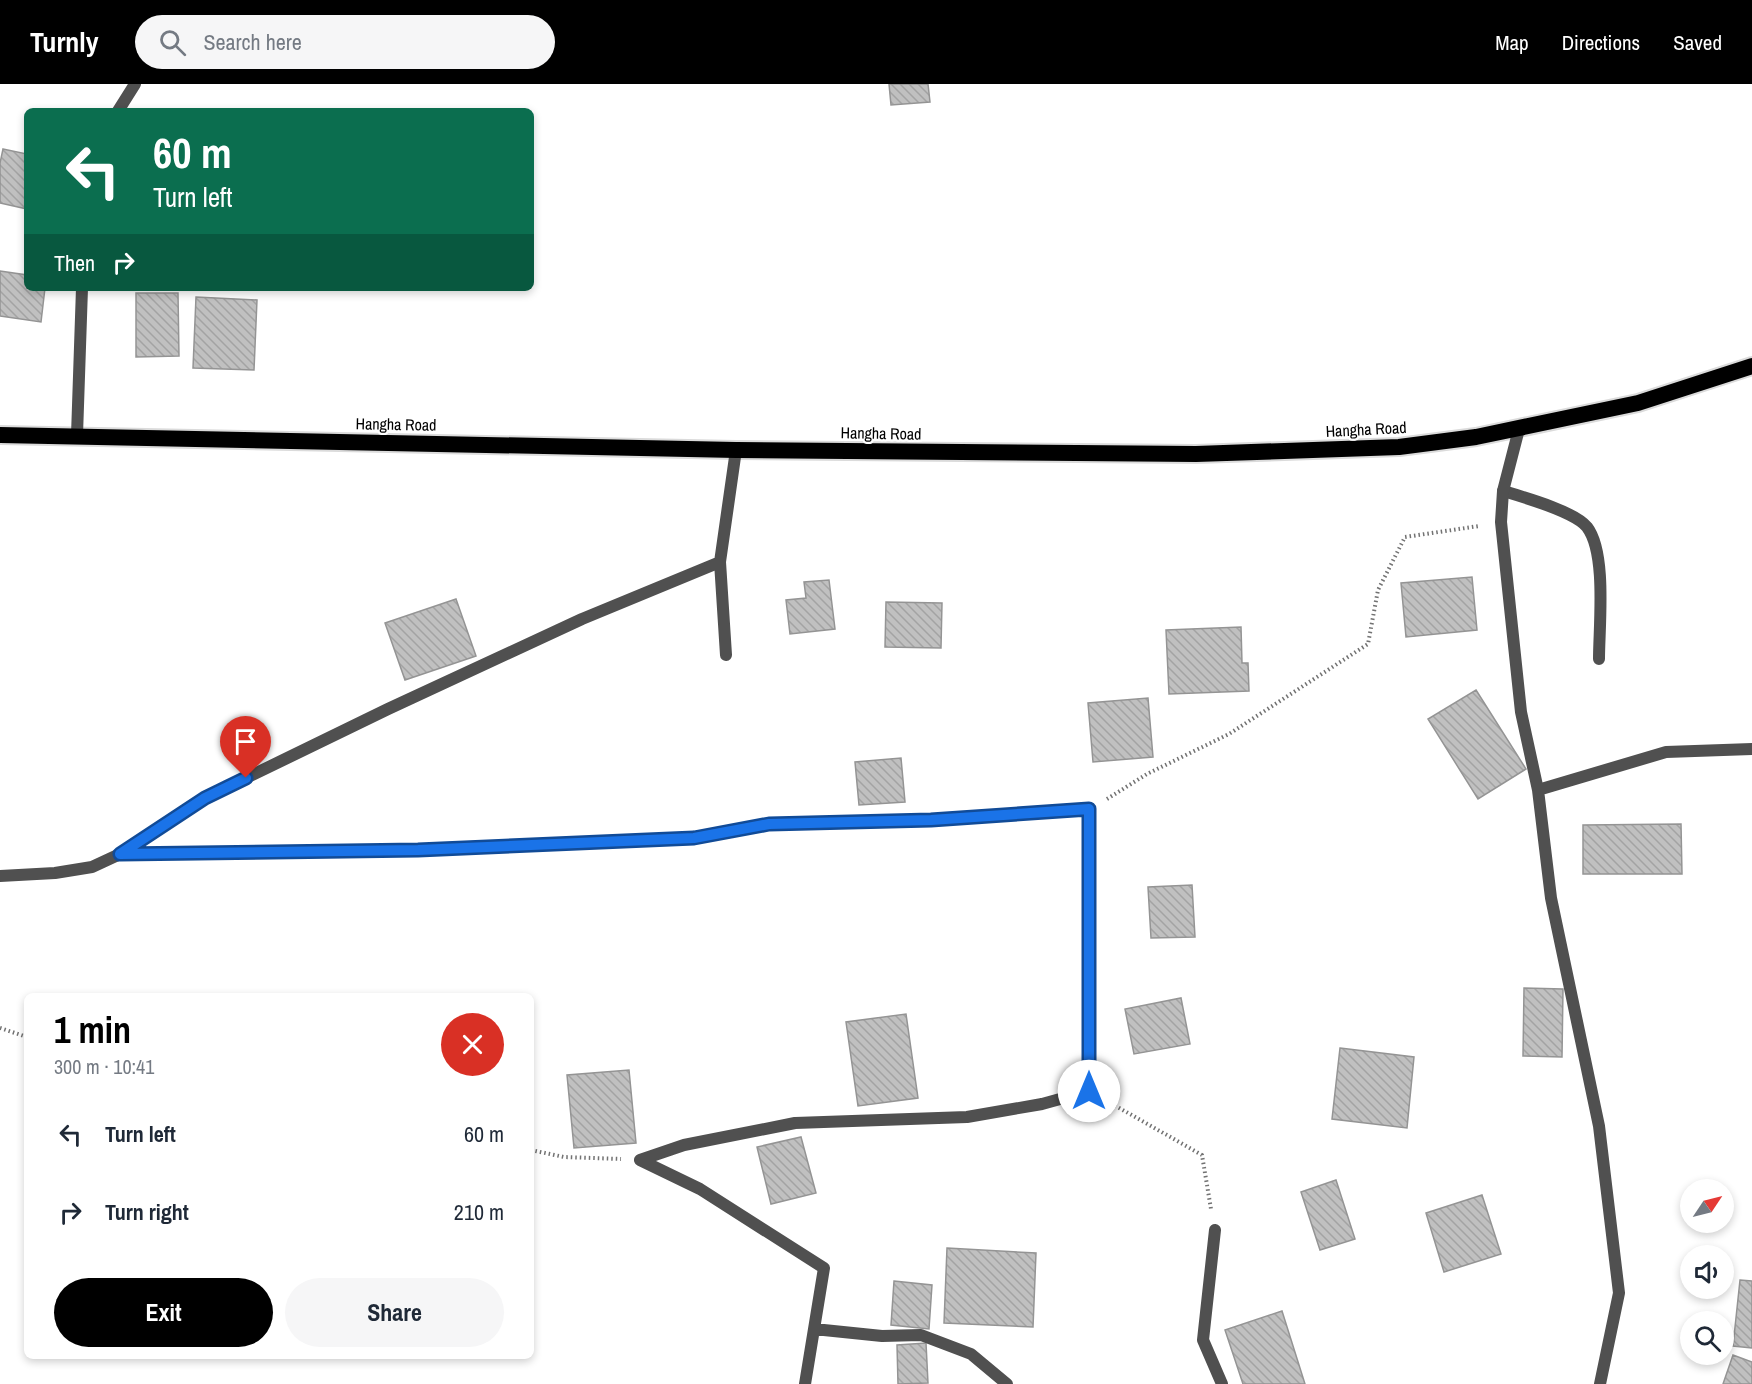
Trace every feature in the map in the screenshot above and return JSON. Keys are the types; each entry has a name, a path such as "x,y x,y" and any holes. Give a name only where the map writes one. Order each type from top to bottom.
{"highway":[{"name":"Hangha Road","path":"0,435 736,450 1196,454 1399,447 1520,429 1638,403 1752,366"}],"street":[{"path":"120,108 135,84"},
{"path":"77,435 82,291"},
{"path":"1520,429 1503,491 1501,522 1521,712 1538,790 1551,898 1599,1126 1619,1293 1600,1384"},
{"path":"726,655 720,562 736,450"},
{"path":"1503,491 1550,506 1587,527 1599,560 1599,659"},
{"path":"0,876 55,873 92,867 120,854 205,798 388,709 582,619 720,562"},
{"path":"1538,790 1666,752 1752,749"},
{"path":"120,854 418,850 694,838 769,824 931,820 1089,809 1089,1091 1042,1104 966,1117 795,1123 684,1145 640,1160"},
{"path":"640,1160 700,1189 824,1269 805,1384"},
{"path":"1215,1230 1203,1340 1222,1384"},
{"path":"814,1329 882,1336 921,1335 971,1354 1007,1384"}],"path":[{"path":"1089,809 1147,774 1228,734 1368,644 1378,590 1405,537 1501,522"},
{"path":"0,1028 24,1035"},
{"path":"1089,1091 1202,1155 1215,1230"},
{"path":"534,1151 564,1157 640,1160"}],"building":[{"path":"889,84 928,84 930,102 891,105"},
{"path":"3,149 24,153 24,208 0,203 0,163"},
{"path":"0,271 24,275 24,291 45,291 41,322 0,316"},
{"path":"136,293 178,293 179,356 136,357"},
{"path":"196,297 257,300 254,370 193,368"},
{"path":"1472,577 1477,630 1406,637 1401,583"},
{"path":"829,580 835,629 790,634 786,600 806,598 804,582"},
{"path":"456,599 476,656 405,680 385,623"},
{"path":"886,602 942,603 941,648 885,647"},
{"path":"1241,627 1242,663 1248,663 1249,691 1169,694 1166,630"},
{"path":"1476,690 1526,769 1478,799 1428,719"},
{"path":"1148,698 1153,757 1093,762 1088,703"},
{"path":"901,758 905,802 859,805 855,762"},
{"path":"1681,824 1682,874 1583,874 1583,825"},
{"path":"1192,885 1195,937 1151,938 1148,887"},
{"path":"1524,988 1563,989 1562,1057 1523,1056"},
{"path":"1181,998 1190,1044 1134,1054 1125,1009"},
{"path":"906,1014 918,1098 858,1106 846,1022"},
{"path":"1340,1048 1414,1057 1407,1128 1332,1119"},
{"path":"629,1070 636,1143 574,1148 567,1075"},
{"path":"801,1137 816,1193 771,1204 757,1147"},
{"path":"1336,1180 1355,1239 1320,1250 1301,1192"},
{"path":"1482,1195 1501,1254 1444,1272 1426,1213"},
{"path":"947,1248 1036,1253 1033,1327 944,1323"},
{"path":"1740,1280 1752,1281 1752,1348 1734,1346"},
{"path":"894,1281 932,1285 929,1329 891,1325"},
{"path":"1282,1311 1305,1384 1243,1384 1225,1330"},
{"path":"926,1343 928,1383 898,1384 897,1345"},
{"path":"1734,1355 1752,1362 1752,1384 1723,1384 1730,1365 1734,1365"}],"route":[{"path":"246,778 205,798 120,854 418,850 694,838 769,824 931,820 1089,809 1089,1091"}]}
